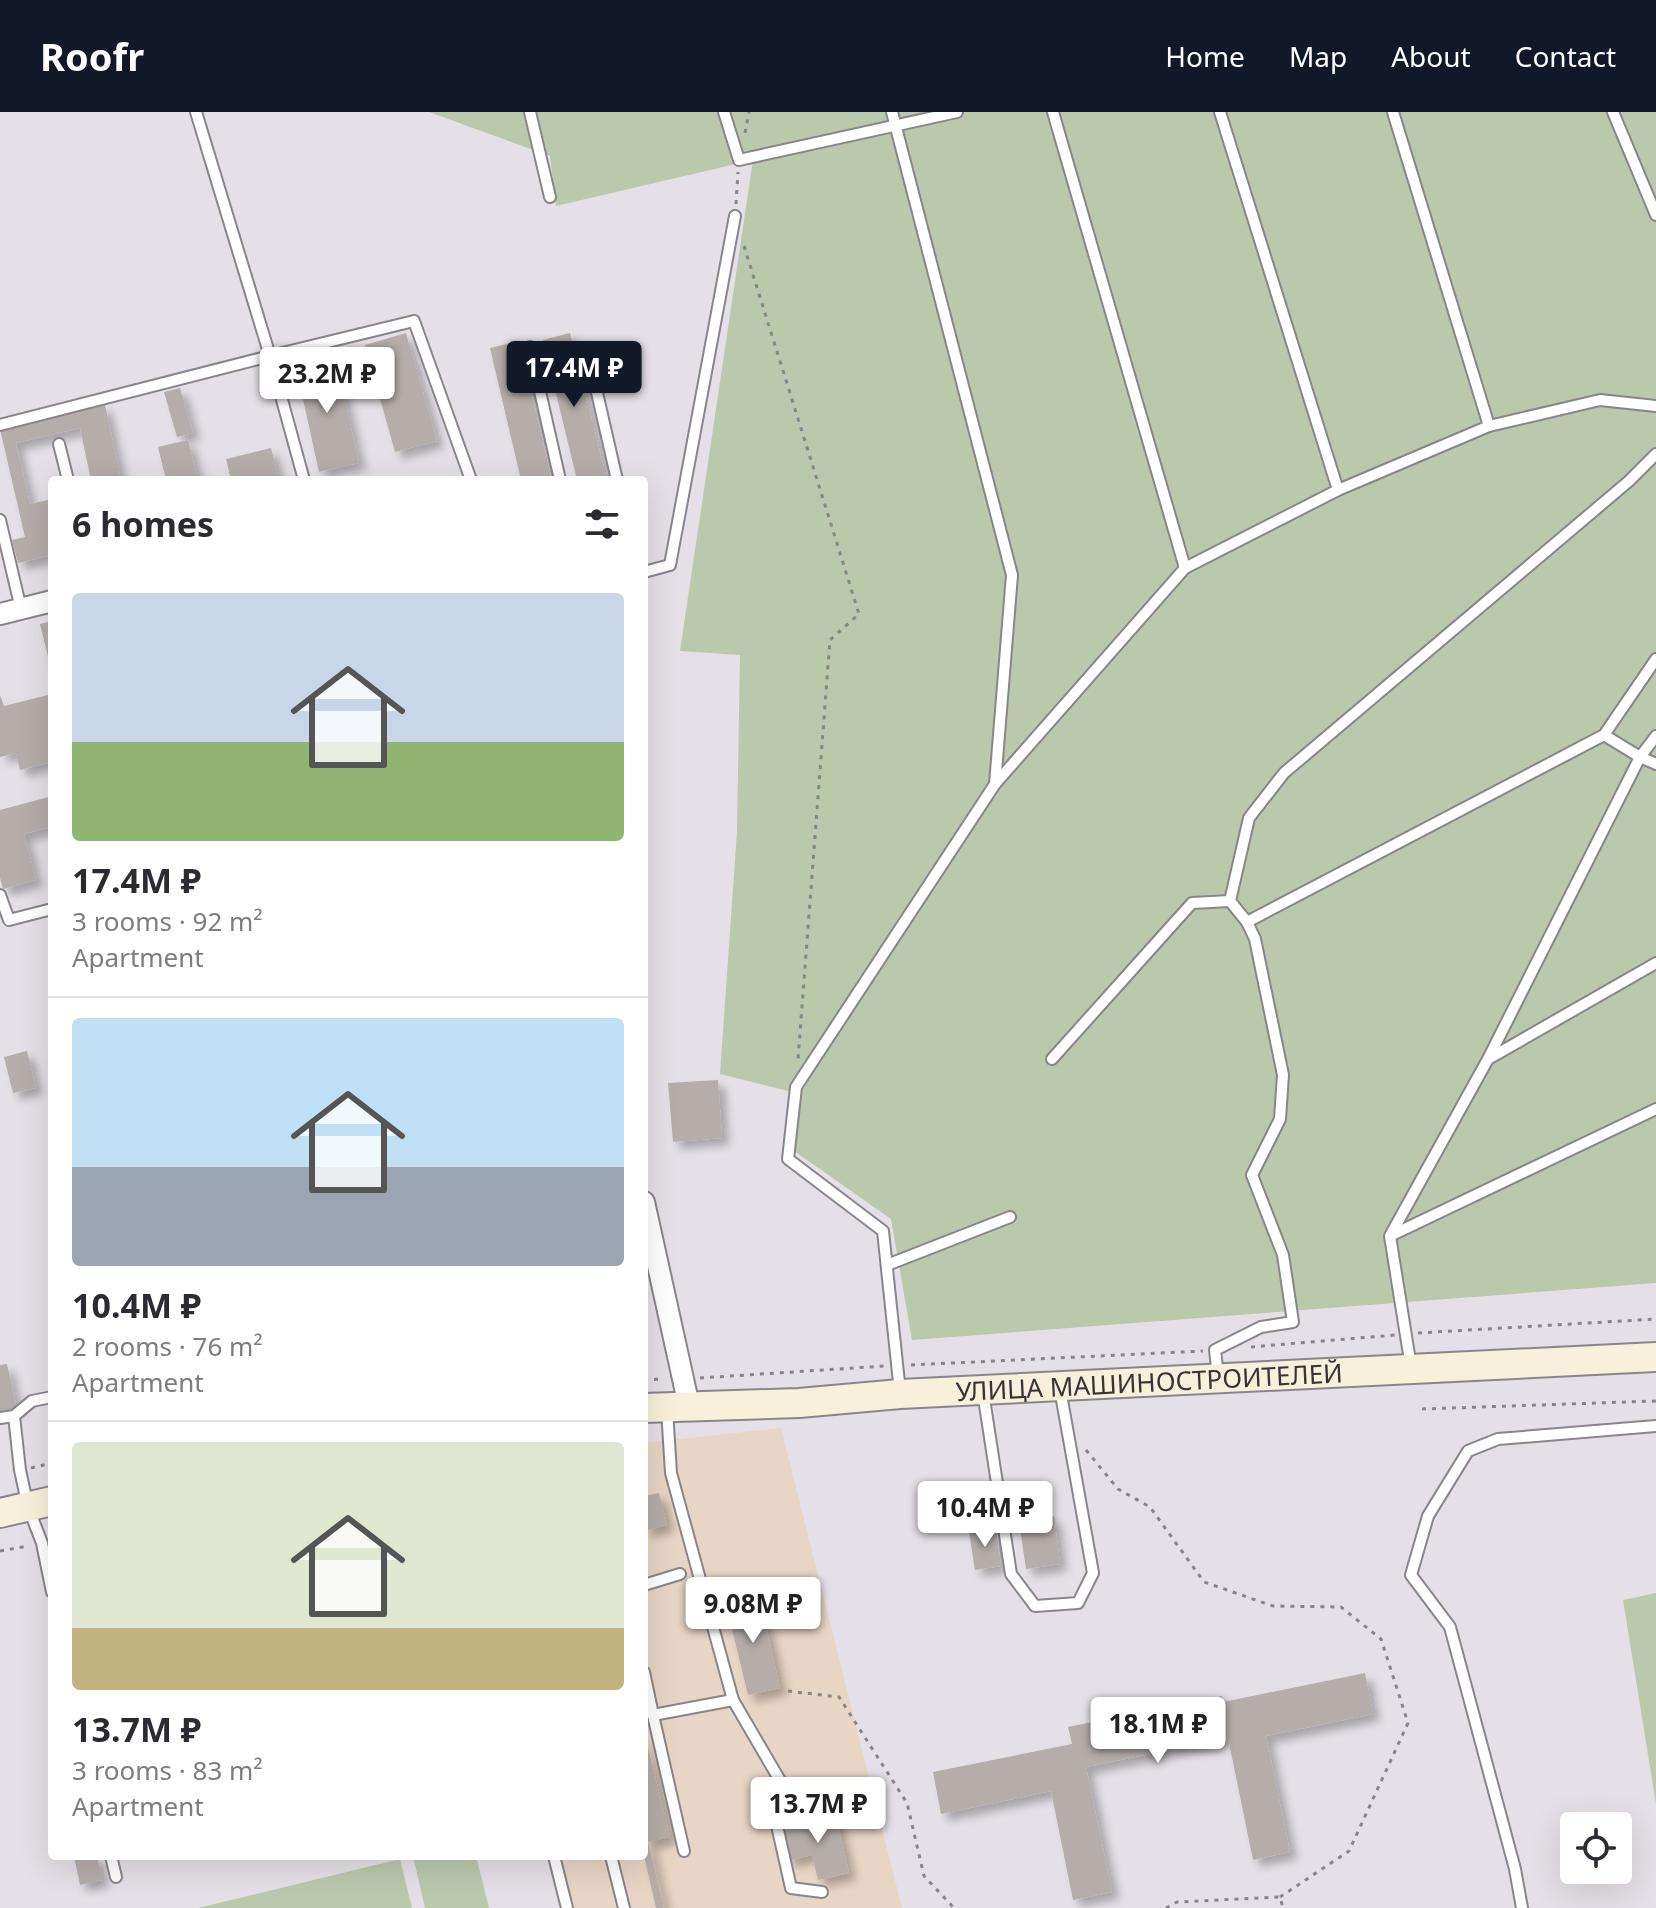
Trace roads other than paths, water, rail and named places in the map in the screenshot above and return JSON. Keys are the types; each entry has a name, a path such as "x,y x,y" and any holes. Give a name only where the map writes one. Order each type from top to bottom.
{"street":[{"path":"0,614 48,602"},
{"path":"648,1235 670,1400"},
{"name":"УЛИЦА МАШИНОСТРОИТЕЛЕЙ","path":"670,1400 799,1403 900,1394 1656,1357"},
{"path":"0,1513 40,1504"}],"lane":[{"path":"196,112 303,476"},
{"path":"530,112 550,197"},
{"path":"724,112 739,160 957,112"},
{"path":"892,112 1012,575 995,784"},
{"path":"1053,112 1185,568"},
{"path":"1220,112 1338,490"},
{"path":"1393,112 1489,426"},
{"path":"1613,112 1656,215"},
{"path":"648,571 670,565 735,216"},
{"path":"0,425 414,321 470,476"},
{"path":"530,347 559,476"},
{"path":"587,349 616,476"},
{"path":"900,1394 883,1231 788,1159 796,1087 995,784 1185,568 1338,490 1489,426 1600,400 1656,406"},
{"path":"59,444 67,476"},
{"path":"1230,901 1249,818 1284,773 1617,491 1656,454"},
{"path":"0,520 21,609"},
{"path":"1247,922 1604,735 1656,659"},
{"path":"1604,735 1656,764"},
{"path":"1411,1369 1390,1236 1488,1059 1640,757 1656,736"},
{"path":"0,895 9,920 48,910"},
{"path":"1218,1379 1215,1350 1261,1327 1293,1322 1283,1255 1252,1175 1280,1119 1283,1075 1255,939 1247,922 1230,901"},
{"path":"1052,1059 1192,903 1230,901"},
{"path":"1488,1059 1656,963"},
{"path":"1390,1236 1656,1109"},
{"path":"887,1265 1010,1217"},
{"path":"982,1390 1011,1574 1035,1606 1078,1603 1093,1573 1060,1387"},
{"path":"0,1418 14,1416 32,1401 48,1398"},
{"path":"670,1400 671,1473 733,1700 789,1796"},
{"path":"14,1416 20,1470 40,1504 42,1543 48,1572"},
{"path":"1522,1908 1515,1869 1450,1627 1411,1575 1428,1516 1468,1451 1498,1439 1656,1426"},
{"path":"648,1584 680,1574"},
{"path":"648,1691 684,1851"},
{"path":"653,1715 733,1700"},
{"path":"822,1892 791,1888 776,1821 789,1796 829,1787"},
{"path":"112,1860 116,1877"},
{"path":"555,1860 567,1908"},
{"path":"612,1860 624,1908"}]}
